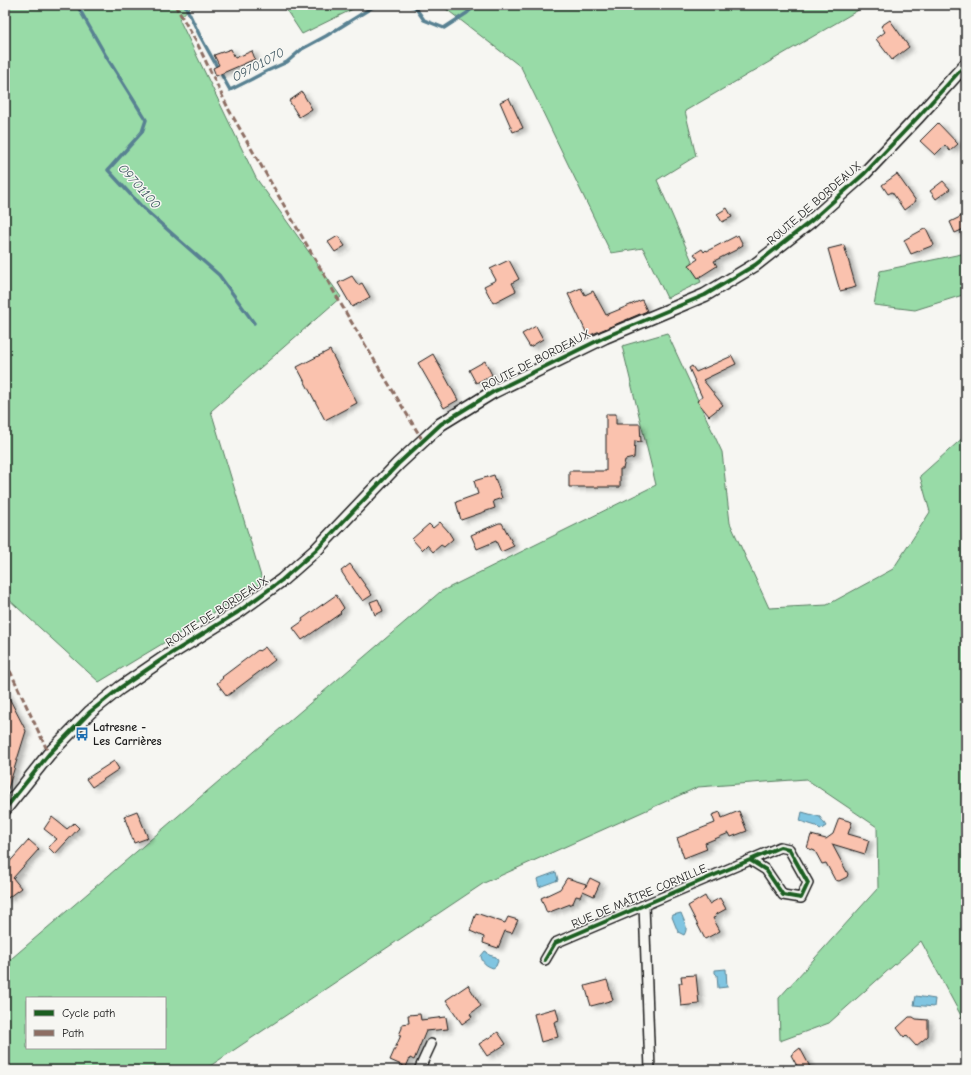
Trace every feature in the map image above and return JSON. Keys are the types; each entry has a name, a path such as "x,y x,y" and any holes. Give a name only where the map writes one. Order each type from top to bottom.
{"street":[{"name":"ROUTE DE BORDEAUX","path":"5,809 48,754 90,712 120,688 164,658 238,612 282,580 316,550 398,464 441,424 493,392 605,337 705,295 755,265 811,221 865,173 966,64"},
{"name":"RUE DE MAÎTRE CORNILLE","path":"544,960 555,943 780,847 789,849 808,883 801,898 783,895 766,870 750,860"},
{"name":"RUE DE MAÎTRE CORNILLE","path":"644,905 650,1070"},
{"path":"419,1070 431,1044"}],"green space":[{"path":"5,5 192,5 179,19 256,178 341,297 211,411 263,583 99,682 5,596"},
{"path":"283,5 361,5 302,34"},
{"path":"441,5 867,5 685,111 696,156 657,180 701,282 667,298 643,248 611,253 521,67"},
{"path":"966,253 966,294 915,310 874,305 880,271"},
{"path":"667,333 722,452 730,523 769,608 827,605 893,569 930,512 920,476 966,435 966,1025 921,941 829,1023 780,1041 779,998 878,888 877,827 806,779 698,787 484,883 204,1070 5,1070 5,964 440,592 656,485 622,346"}],"water":[{"path":"802,812 820,817 826,826 820,830 816,826 800,821"},
{"path":"556,872 558,880 539,887 537,879"},
{"path":"681,913 686,927 684,935 678,932 672,917 673,915"},
{"path":"485,951 489,955 496,957 498,961 496,966 493,968 482,961 481,956"},
{"path":"726,969 727,987 718,988 715,970"},
{"path":"916,996 935,999 934,1007 914,1005"}],"building":[{"path":"890,20 909,47 892,60 876,39 885,32 881,26"},
{"path":"231,49 235,58 252,51 255,59 216,76 213,68 219,65 214,55"},
{"path":"302,92 312,109 299,117 289,101"},
{"path":"509,98 523,128 513,132 500,102"},
{"path":"938,123 958,144 950,151 945,145 935,155 920,141"},
{"path":"897,174 916,201 904,210 892,192 888,194 882,185"},
{"path":"943,181 950,189 936,199 930,191"},
{"path":"727,208 732,217 722,222 717,214"},
{"path":"966,214 966,228 955,233 950,222"},
{"path":"926,228 934,245 911,254 904,240"},
{"path":"738,235 743,245 714,261 717,266 698,278 689,265 698,259 694,254 702,249 704,252 706,250 707,251"},
{"path":"338,236 345,246 335,252 328,242"},
{"path":"844,245 856,287 840,291 828,249"},
{"path":"509,260 519,279 512,283 516,291 493,303 484,286 496,280 490,269"},
{"path":"352,276 358,285 362,283 370,297 352,307 338,283"},
{"path":"581,288 585,295 593,291 606,315 642,300 647,311 588,336 568,294"},
{"path":"536,326 543,339 530,347 522,334"},
{"path":"330,350 357,403 325,420 297,367"},
{"path":"433,354 458,400 444,408 418,363"},
{"path":"732,356 736,364 703,380 723,405 709,416 697,401 702,397 689,368 692,366 696,372"},
{"path":"485,361 492,375 476,383 469,370"},
{"path":"606,414 616,414 616,424 640,424 641,442 635,441 634,458 625,460 623,469 620,469 620,487 569,487 569,471 606,471"},
{"path":"494,475 502,498 493,501 495,508 461,520 456,502 478,494 474,481"},
{"path":"440,522 453,539 444,547 441,545 433,552 427,545 422,550 412,539 429,524 433,528"},
{"path":"502,523 514,546 501,552 496,541 477,549 471,535"},
{"path":"350,564 372,595 363,601 357,593 356,594 341,571"},
{"path":"336,595 344,608 340,612 341,613 302,640 293,628 303,621 302,619"},
{"path":"378,599 383,611 375,615 370,602"},
{"path":"265,647 275,660 227,696 217,683 223,678 222,677 258,650 259,651"},
{"path":"5,690 26,731 7,792 5,791"},
{"path":"114,761 119,769 92,787 86,779"},
{"path":"137,811 148,838 134,843 124,816"},
{"path":"739,811 747,831 731,837 729,833 705,843 707,849 684,858 677,838 715,823 712,815 720,812 722,818"},
{"path":"52,817 67,829 74,823 79,828 55,854 48,847 57,839 44,829"},
{"path":"839,818 852,822 848,834 869,840 865,854 832,844 848,874 847,877 839,881 835,880 826,863 822,864 815,851 807,848 811,835 826,839 833,834"},
{"path":"29,840 39,849 13,878 21,888 5,900 5,867"},
{"path":"567,878 586,884 585,888 590,878 600,883 594,896 583,891 580,897 576,896 573,903 547,913 541,898 560,889"},
{"path":"705,896 709,904 720,898 726,909 715,915 716,917 713,918 720,931 705,939 688,906"},
{"path":"476,913 505,923 508,917 518,920 512,933 505,931 498,948 483,943 484,937 470,931"},
{"path":"696,975 699,1004 681,1006 679,983 682,983 681,976"},
{"path":"607,980 613,1000 591,1006 585,986"},
{"path":"468,985 481,1006 470,1014 472,1017 462,1024 446,1000"},
{"path":"556,1008 559,1020 554,1022 558,1037 541,1042 534,1014"},
{"path":"420,1014 421,1020 446,1017 448,1029 426,1031 414,1060 410,1058 406,1067 390,1060 401,1035 399,1035 402,1024 409,1023 408,1015"},
{"path":"909,1017 928,1020 928,1036 916,1046 906,1035 904,1037 897,1028"},
{"path":"498,1032 506,1044 487,1056 479,1044"},
{"path":"800,1048 811,1070 796,1070 797,1066 791,1055"}],"waterway":[{"name":"O9701100","path":"77,5 106,56 146,120 142,132 108,170 142,207 219,275 254,323"},
{"name":"O9701070","path":"185,5 200,36 230,90 287,62 302,49 376,5"},
{"name":"O9701070","path":"409,5 415,7 424,20 444,28 467,13 476,5"}],"marked path":[{"path":"175,5 197,43 229,110 349,318 423,441"},
{"path":"5,663 49,754"}],"cycle path":[{"path":"5,809 49,754 90,712 120,688 164,658 238,612 282,580 316,550 398,464 441,424 493,392 605,337 705,295 755,265 811,221 865,173 966,64"},
{"path":"545,960 555,943 750,860 766,870 783,895 801,898 808,883 789,849 780,847 750,860"}],"place":[{"name":"Latresne - Les Carrières","path":"82,734"}]}
